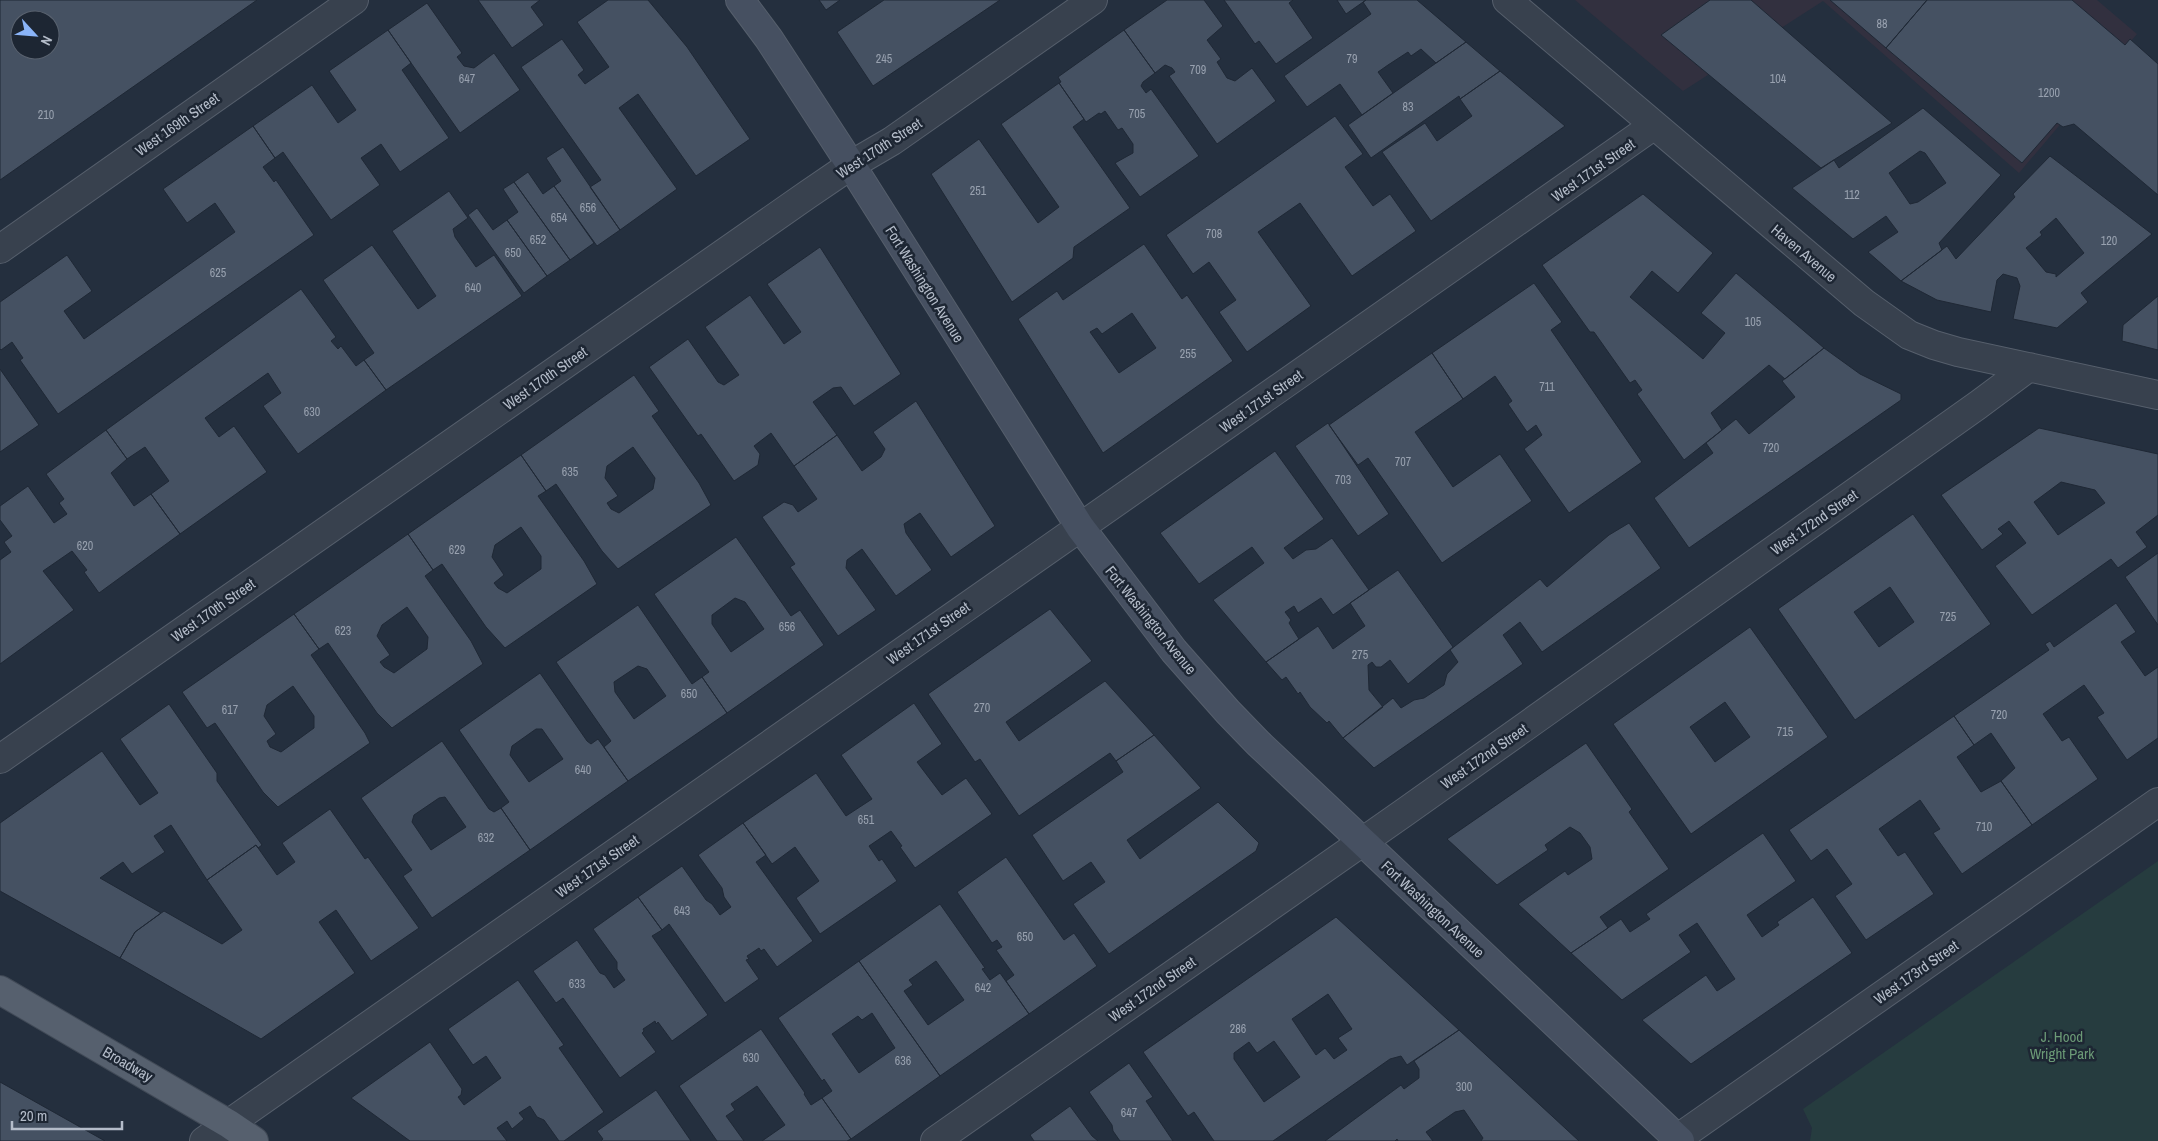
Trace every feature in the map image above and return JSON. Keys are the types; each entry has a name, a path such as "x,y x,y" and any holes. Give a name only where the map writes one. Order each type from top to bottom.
{"main road":[{"name":"Fort Washington Avenue","path":"740,0 769,39 851,165 1080,527 1152,622 1209,691 1258,743 1677,1140"},
{"name":"Broadway","path":"0,990 229,1124 254,1141"}],"street":[{"name":"West 169th Street","path":"0,249 354,0"},
{"name":"West 170th Street","path":"0,760 851,165 892,141 1093,0"},
{"name":"Haven Avenue","path":"1507,0 1653,126 1864,303 1909,335 1958,352 2158,395"},
{"name":"West 171st Street","path":"204,1141 1590,172 1653,126"},
{"name":"West 172nd Street","path":"936,1141 1362,842 1970,411 2029,367"},
{"name":"West 173rd Street","path":"1677,1140 2158,802"}],"shaded area":[{"path":"1575,0 2097,0 2137,34 2019,173 1823,1 1683,91"}],"green space":[{"name":"J. Hood Wright Park","path":"2158,861 2158,1141 1810,1141 1812,1128 1803,1109"}],"building":[{"path":"0,0 257,0 0,180"},
{"path":"478,0 540,0 531,7 544,25 512,48"},
{"path":"608,0 648,0 687,47 750,139 696,176 638,94 619,108 677,189 620,230 590,187 601,180 521,67 562,39 584,70 578,75 585,84 609,67 577,22"},
{"path":"819,0 840,0 826,10"},
{"path":"884,0 1000,0 873,86 837,32"},
{"path":"1167,0 1204,0 1223,26 1207,40 1221,59 1217,62 1227,78 1235,81 1252,68 1276,101 1217,144 1169,76 1175,72 1172,68 1165,65 1155,73 1124,30"},
{"path":"1224,0 1293,0 1289,3 1313,38 1276,64 1259,41 1255,44"},
{"path":"1337,0 1366,0 1346,14"},
{"path":"1366,0 1417,0 1466,42 1436,63 1421,49 1411,56 1408,52 1378,72 1393,93 1362,115 1340,84 1307,107 1284,76 1371,14 1363,2"},
{"path":"1710,0 1751,0 1892,123 1821,168 1661,35"},
{"path":"1830,0 1927,0 1886,48"},
{"path":"1927,0 2072,0 2125,45 2130,39 2158,64 2158,195 2074,124 2063,127 2057,123 2022,163 1886,48"},
{"path":"427,3 462,53 457,57 464,66 474,68 494,53 520,90 460,133 388,30"},
{"path":"388,30 411,63 402,70 449,138 400,172 381,144 361,158 380,185 331,220 283,152 275,158 253,126 312,85 338,123 356,110 329,71"},
{"path":"1124,30 1155,73 1143,82 1141,86 1146,93 1151,89 1199,156 1140,197 1115,163 1133,153 1133,144 1122,128 1118,130 1105,111 1086,122 1059,83 1061,82 1058,77"},
{"path":"1466,42 1500,71 1460,99 1459,96 1371,158 1348,125"},
{"path":"1500,71 1565,126 1431,221 1382,152 1425,123 1437,141 1472,116 1460,99"},
{"path":"1059,83 1084,119 1073,127 1130,208 1074,247 1073,258 1012,302 931,174 979,139 1038,223 1059,207 1001,124"},
{"path":"1923,108 2001,175 1939,243 1942,250 1901,281 1868,252 1898,232 1886,216 1853,239 1792,188 1834,160 1839,168","holes":["1920,151 1925,153 1946,183 1918,202 1910,204 1889,173"]},
{"path":"1335,116 1363,154 1345,167 1373,206 1390,194 1416,231 1352,276 1300,203 1258,232 1311,306 1247,352 1219,312 1236,300 1209,262 1193,274 1166,235"},
{"path":"253,126 275,158 263,167 274,182 276,180 314,235 58,414 20,360 23,358 12,342 0,349 0,302 67,255 92,291 64,311 84,339 235,232 215,203 187,223 163,189"},
{"path":"563,147 620,230 597,246 554,186 561,181 546,158"},
{"path":"2050,156 2152,234 2081,293 2088,302 2057,328 2013,319 2020,286 2017,278 2003,274 1997,280 1991,312 1937,300 1901,281 1947,246 1956,259 2015,197 2013,194","holes":["2056,218 2084,253 2056,277 2056,274 2046,272 2026,248 2042,235 2040,232"]},
{"path":"528,172 543,194 554,186 594,243 570,260 514,182"},
{"path":"514,182 570,260 547,276 507,220 518,212 503,189"},
{"path":"449,191 468,218 453,229 455,237 476,267 494,255 522,296 386,390 364,360 374,353 323,280 372,245 418,309 436,296 392,231"},
{"path":"1643,194 1713,253 1678,293 1652,271 1630,297 1703,359 1725,333 1701,313 1736,273 1824,348 1785,379 1769,365 1711,413 1722,430 1684,460 1637,394 1642,390 1635,380 1630,383 1594,332 1590,332 1542,265"},
{"path":"477,208 493,230 507,220 547,276 524,293 468,215"},
{"path":"1144,244 1182,299 1187,295 1233,361 1103,453 1018,319 1057,291 1063,300","holes":["1132,313 1156,348 1119,373 1090,332 1097,328 1102,334"]},
{"path":"820,247 901,374 854,406 841,387 833,388 813,402 837,435 794,466 771,433 754,446 760,454 758,465 734,481 701,434 698,436 649,367 688,339 718,382 724,385 739,375 705,327 750,295 784,344 801,332 767,284"},
{"path":"1534,283 1562,322 1551,330 1642,462 1569,513 1524,449 1542,435 1536,425 1527,432 1508,404 1512,401 1495,376 1463,399 1432,353"},
{"path":"301,289 336,337 331,341 338,349 341,346 356,366 364,360 386,390 298,454 263,406 281,393 268,373 205,418 219,437 234,426 267,472 180,534 151,494 169,481 145,447 127,459 106,430"},
{"path":"2158,296 2158,350 2122,341 2123,325"},
{"path":"1824,348 1860,374 1901,394 1901,400 1689,548 1654,498 1713,453 1706,443 1736,419 1749,434 1795,397 1782,381"},
{"path":"1432,353 1463,399 1415,432 1453,487 1500,454 1532,501 1442,563 1368,458 1358,465 1329,425"},
{"path":"0,369 39,425 0,452"},
{"path":"634,375 659,411 652,416 699,483 711,505 618,569 602,551 556,484 546,491 521,455","holes":["633,447 655,478 653,489 619,513 611,509 607,503 618,496 605,478 607,466"]},
{"path":"916,401 995,526 951,557 920,513 904,524 906,533 932,570 896,596 862,549 847,560 846,568 876,610 838,636 790,567 795,564 762,517 784,502 793,505 798,512 817,499 794,466 837,435 862,471 881,457 885,449 873,432"},
{"path":"1328,423 1389,514 1358,536 1295,446"},
{"path":"2039,428 2158,454 2158,515 2136,532 2147,547 2118,568 2111,559 2032,615 1995,566 2026,543 2009,521 1998,529 2003,534 1982,550 1941,495","holes":["2061,482 2095,490 2105,503 2058,535 2034,502"]},
{"path":"106,430 127,459 111,473 134,506 151,494 180,534 99,593 84,572 87,570 72,551 43,571 74,610 0,664 0,560 11,552 4,542 12,536 0,520 0,506 28,486 54,523 67,514 59,503 64,499 46,474"},
{"path":"1275,451 1324,519 1284,548 1293,559 1306,550 1316,549 1332,538 1369,590 1333,615 1321,598 1298,613 1294,606 1285,612 1291,620 1289,623 1299,639 1266,662 1213,600 1264,563 1252,547 1199,584 1160,533"},
{"path":"521,455 546,491 538,496 584,561 597,584 505,648 486,627 442,564 433,570 408,534","holes":["521,527 541,556 541,569 507,593 498,588 494,583 504,575 492,557 495,545"]},
{"path":"1913,514 1991,624 1855,720 1778,609","holes":["1890,587 1914,622 1879,647 1854,612"]},
{"path":"1629,523 1661,568 1542,652 1520,622 1503,635 1523,664 1374,768 1343,738 1393,698 1401,708 1414,700 1424,698 1444,685 1447,674 1458,662 1450,650 1540,579 1547,587 1609,535"},
{"path":"408,534 433,570 425,576 471,641 483,664 392,728 377,713 328,643 319,649 294,614","holes":["407,607 428,637 427,649 394,673 380,662 390,655 377,636 382,625"]},
{"path":"736,537 791,616 800,610 824,645 727,713 702,677 709,672 654,594","holes":["735,598 745,602 764,629 731,652 712,624 712,615"]},
{"path":"2158,553 2158,625 2125,577"},
{"path":"1398,570 1453,647 1408,684 1390,660 1381,667 1376,667 1372,662 1368,665 1369,690 1383,707 1343,738 1329,721 1327,723 1310,707 1300,692 1298,694 1286,677 1282,680 1266,662 1318,626 1333,649 1365,626 1350,603"},
{"path":"2116,603 2136,632 2121,642 2145,676 2158,667 2158,738 2127,760 2097,717 2104,713 2084,685 2043,714 2062,741 2069,737 2098,779 2032,825 2001,781 2015,768 1991,733 1974,745 1954,716 2049,650 2045,644 2050,641 2054,647"},
{"path":"638,605 692,684 702,677 727,713 628,781 604,747 611,741 556,662","holes":["638,666 647,669 666,696 634,719 615,692 614,682"]},
{"path":"1050,609 1092,661 1006,722 1019,741 1105,681 1154,735 1116,761 1110,753 1019,816 980,759 975,762 928,694"},
{"path":"294,614 319,649 311,655 370,743 278,807 263,792 215,723 207,728 182,692","holes":["293,686 314,716 314,728 281,752 270,747 267,741 276,734 264,716 267,705"]},
{"path":"1750,627 1828,737 1691,834 1613,724","holes":["1725,702 1750,737 1715,762 1690,727"]},
{"path":"540,673 587,741 591,744 598,739 628,781 530,850 501,808 509,802 459,730","holes":["536,729 542,729 563,759 529,782 510,755 512,746"]},
{"path":"914,703 942,744 917,762 942,795 966,778 992,814 915,868 891,831 869,846 879,861 882,859 897,881 820,934 796,898 819,881 795,847 772,864 743,823 816,773 846,816 872,799 841,755"},
{"path":"169,704 217,773 217,781 262,845 258,848 256,845 207,880 171,825 154,836 165,852 132,874 123,862 100,878 161,913 135,932 120,958 0,891 0,823 102,751 140,805 158,793 120,739"},
{"path":"1954,716 1974,745 1957,757 1981,792 2001,781 2032,825 1962,874 1933,833 1940,829 1920,800 1879,829 1898,856 1905,852 1934,894 1866,940 1835,896 1852,884 1827,849 1811,861 1789,830"},
{"path":"1154,735 1201,788 1127,840 1140,859 1218,802 1259,843 1256,851 1109,954 1073,904 1105,882 1091,862 1063,881 1032,835 1123,772 1116,761"},
{"path":"442,741 489,809 494,812 501,808 530,850 432,918 403,876 412,870 361,798","holes":["445,797 466,827 431,850 412,822 414,815 439,798"]},
{"path":"1586,743 1632,809 1629,812 1669,869 1600,917 1608,928 1571,953 1518,904 1565,871 1568,875 1592,859 1590,847 1580,833 1570,827 1545,845 1548,850 1497,885 1447,839"},
{"path":"330,809 365,859 368,857 419,928 371,961 336,910 319,922 355,973 261,1039 120,958 135,932 164,911 222,944 242,930 207,880 256,845 277,875 295,862 282,843"},
{"path":"743,823 766,855 756,862 813,941 777,967 764,949 761,951 759,948 747,956 749,959 746,960 759,979 725,1003 669,924 662,930 638,897 682,866 706,900 712,904 720,915 731,907 724,897 722,888 698,855"},
{"path":"1763,833 1796,881 1747,915 1762,937 1779,925 1777,922 1813,897 1852,953 1691,1064 1642,1020 1706,975 1717,991 1735,979 1697,923 1679,935 1691,952 1622,1000 1571,953 1621,919 1630,932 1650,919 1646,914"},
{"path":"1006,857 1064,940 1074,933 1097,966 1029,1014 1006,981 1014,975 996,950 1002,947 997,940 992,943 957,892"},
{"path":"638,897 662,930 652,936 708,1015 672,1041 658,1022 656,1024 655,1021 643,1029 642,1033 656,1052 620,1078 563,998 556,1003 533,971 577,940 600,973 605,975 614,988 625,980 617,969 617,962 593,929"},
{"path":"940,904 985,968 982,969 990,980 1000,973 1029,1014 940,1076 859,961","holes":["936,961 964,1000 928,1025 904,991 913,985 909,980"]},
{"path":"1336,917 1459,1030 1407,1065 1401,1056 1390,1059 1273,1141 1214,1141 1194,1112 1188,1116 1143,1052","holes":["1328,994 1352,1029 1338,1038 1347,1050 1334,1059 1325,1048 1316,1055 1292,1019","1274,1041 1300,1077 1264,1102 1234,1059 1234,1053 1249,1042 1257,1053"]},
{"path":"859,961 940,1076 851,1139 822,1098 832,1091 824,1079 822,1081 778,1018","holes":["872,1013 895,1048 859,1073 832,1034 858,1016 862,1020"]},
{"path":"518,980 564,1045 559,1048 604,1112 564,1141 559,1141 544,1120 537,1117 530,1106 519,1113 524,1119 512,1129 507,1121 497,1128 507,1141 410,1141 351,1098 430,1042 462,1089 461,1095 458,1097 464,1105 501,1078 486,1056 473,1065 448,1029"},
{"path":"761,1029 805,1093 811,1105 822,1098 851,1139 847,1141 762,1141 785,1125 757,1086 731,1104 735,1110 726,1116 744,1141 717,1141 679,1086"},
{"path":"1459,1030 1579,1141 1481,1141 1483,1138 1464,1110 1455,1112 1426,1132 1433,1141 1398,1141 1397,1139 1395,1141 1325,1141 1401,1085 1404,1089 1419,1078 1419,1069 1414,1061"},
{"path":"1129,1063 1153,1097 1146,1101 1173,1141 1120,1141 1113,1131 1112,1125 1089,1092"},
{"path":"0,1082 105,1141 0,1141"},
{"path":"656,1090 691,1141 601,1141 603,1139 597,1131"},
{"path":"1070,1106 1092,1136 1098,1141 1034,1141 1030,1135"}]}
